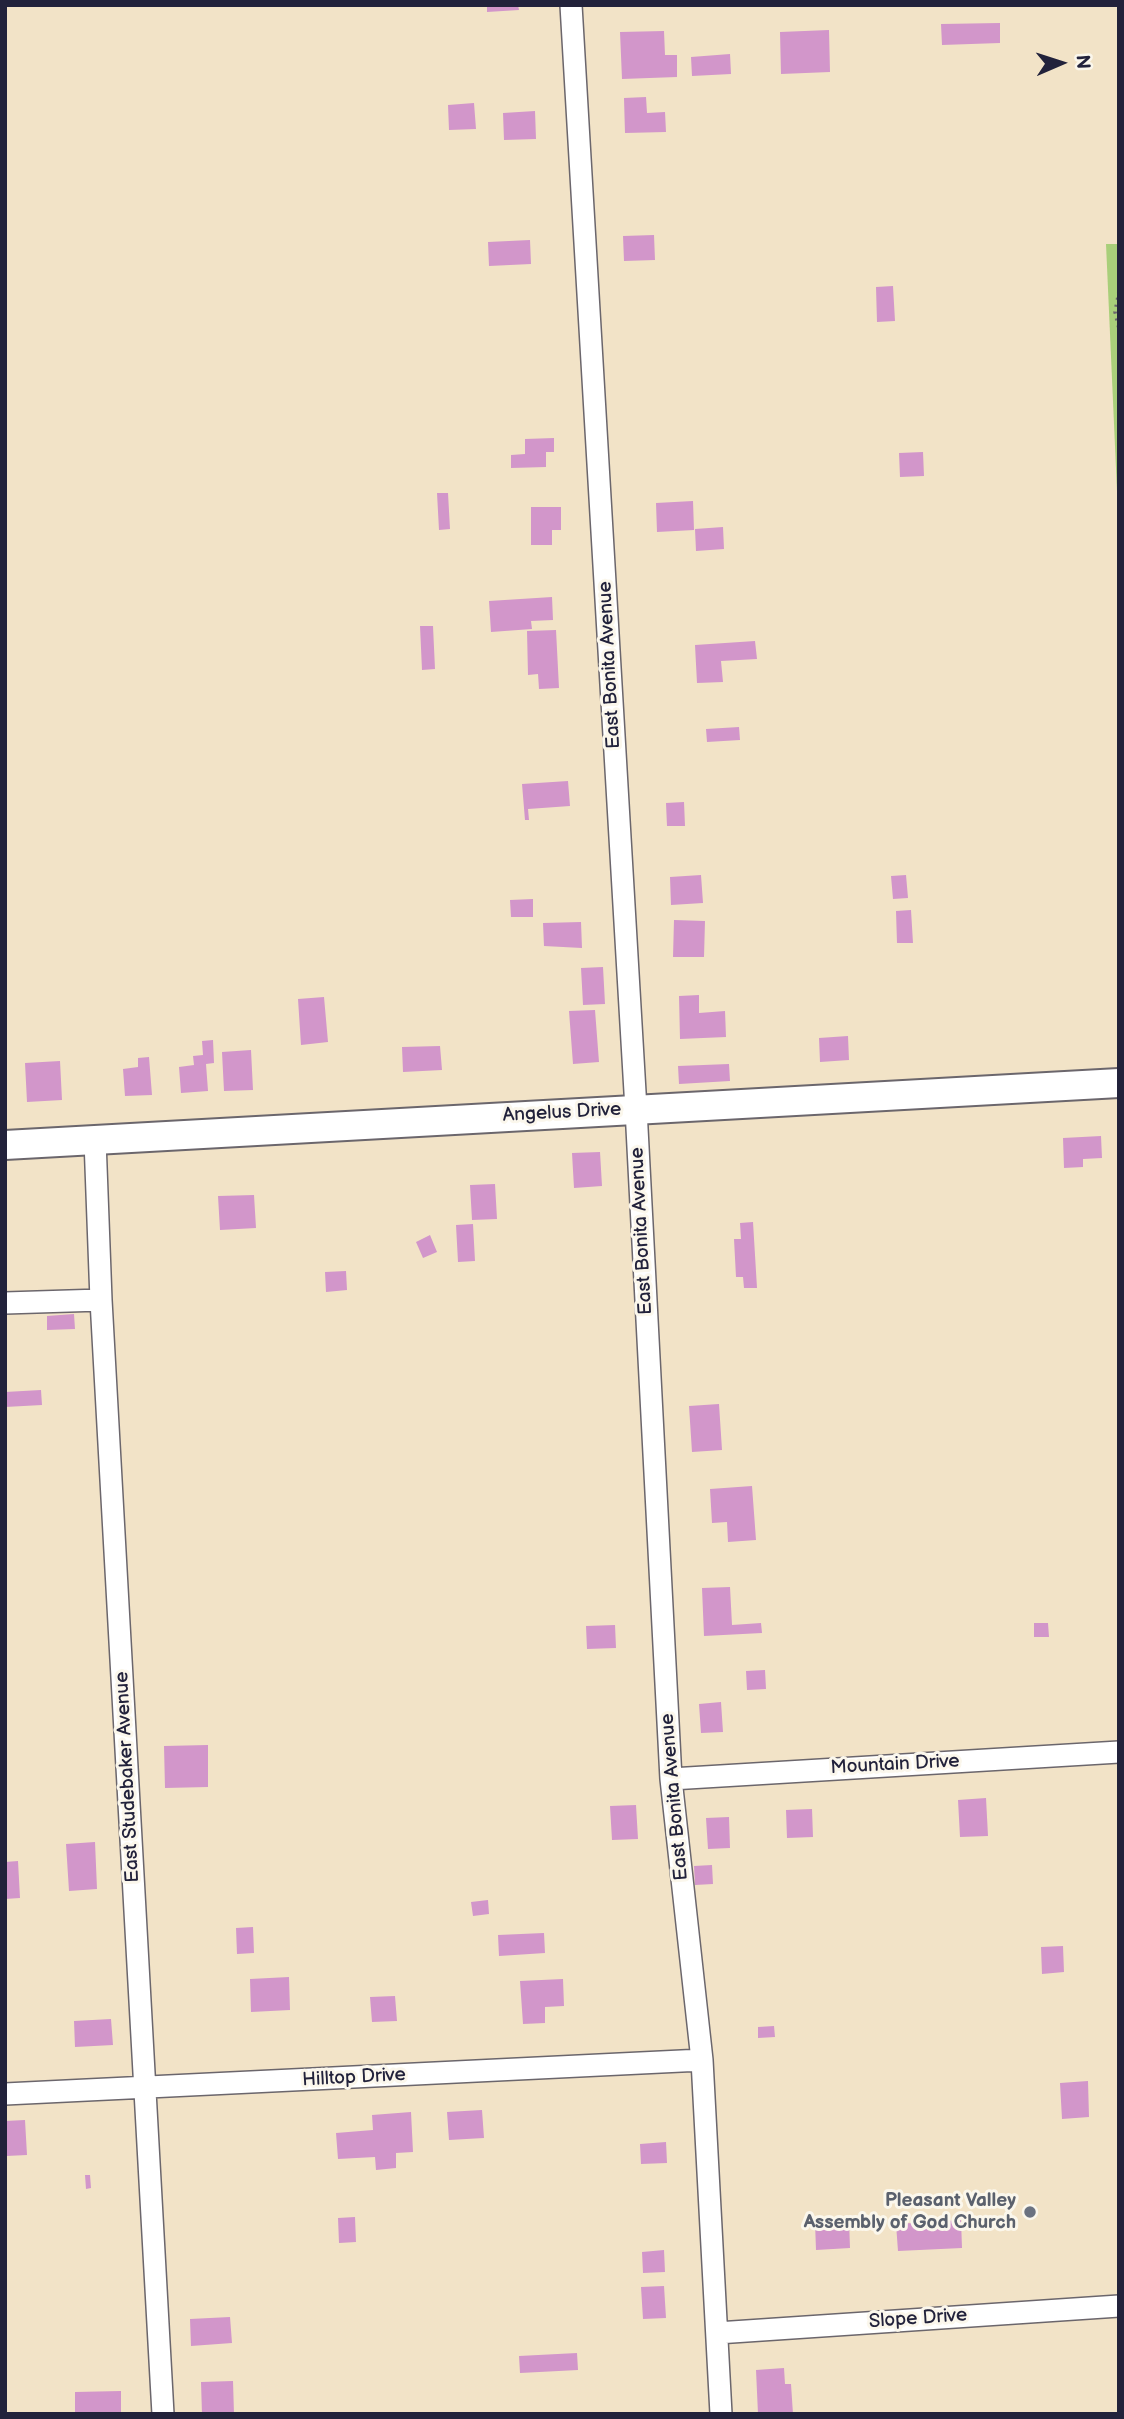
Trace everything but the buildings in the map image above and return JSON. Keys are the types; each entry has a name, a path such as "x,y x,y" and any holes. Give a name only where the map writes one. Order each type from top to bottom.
{"street":[{"name":"East Bonita Avenue","path":"571,5 636,1109 671,1779 702,2060 721,2414"},
{"name":"Angelus Drive","path":"5,1145 1119,1083"},
{"name":"East Studebaker Avenue","path":"95,1140 101,1300 163,2414"},
{"path":"5,1303 101,1300"},
{"name":"Mountain Drive","path":"671,1779 1119,1752"},
{"name":"Hilltop Drive","path":"5,2094 702,2060"},
{"name":"Slope Drive","path":"717,2333 1119,2306"}],"path":[{"path":"1119,291 1115,312 1119,329"}],"green space":[{"path":"1106,244 1119,244 1119,536"}],"place":[{"name":"Pleasant Valley Assembly of God Church","path":"1030,2212"}]}
